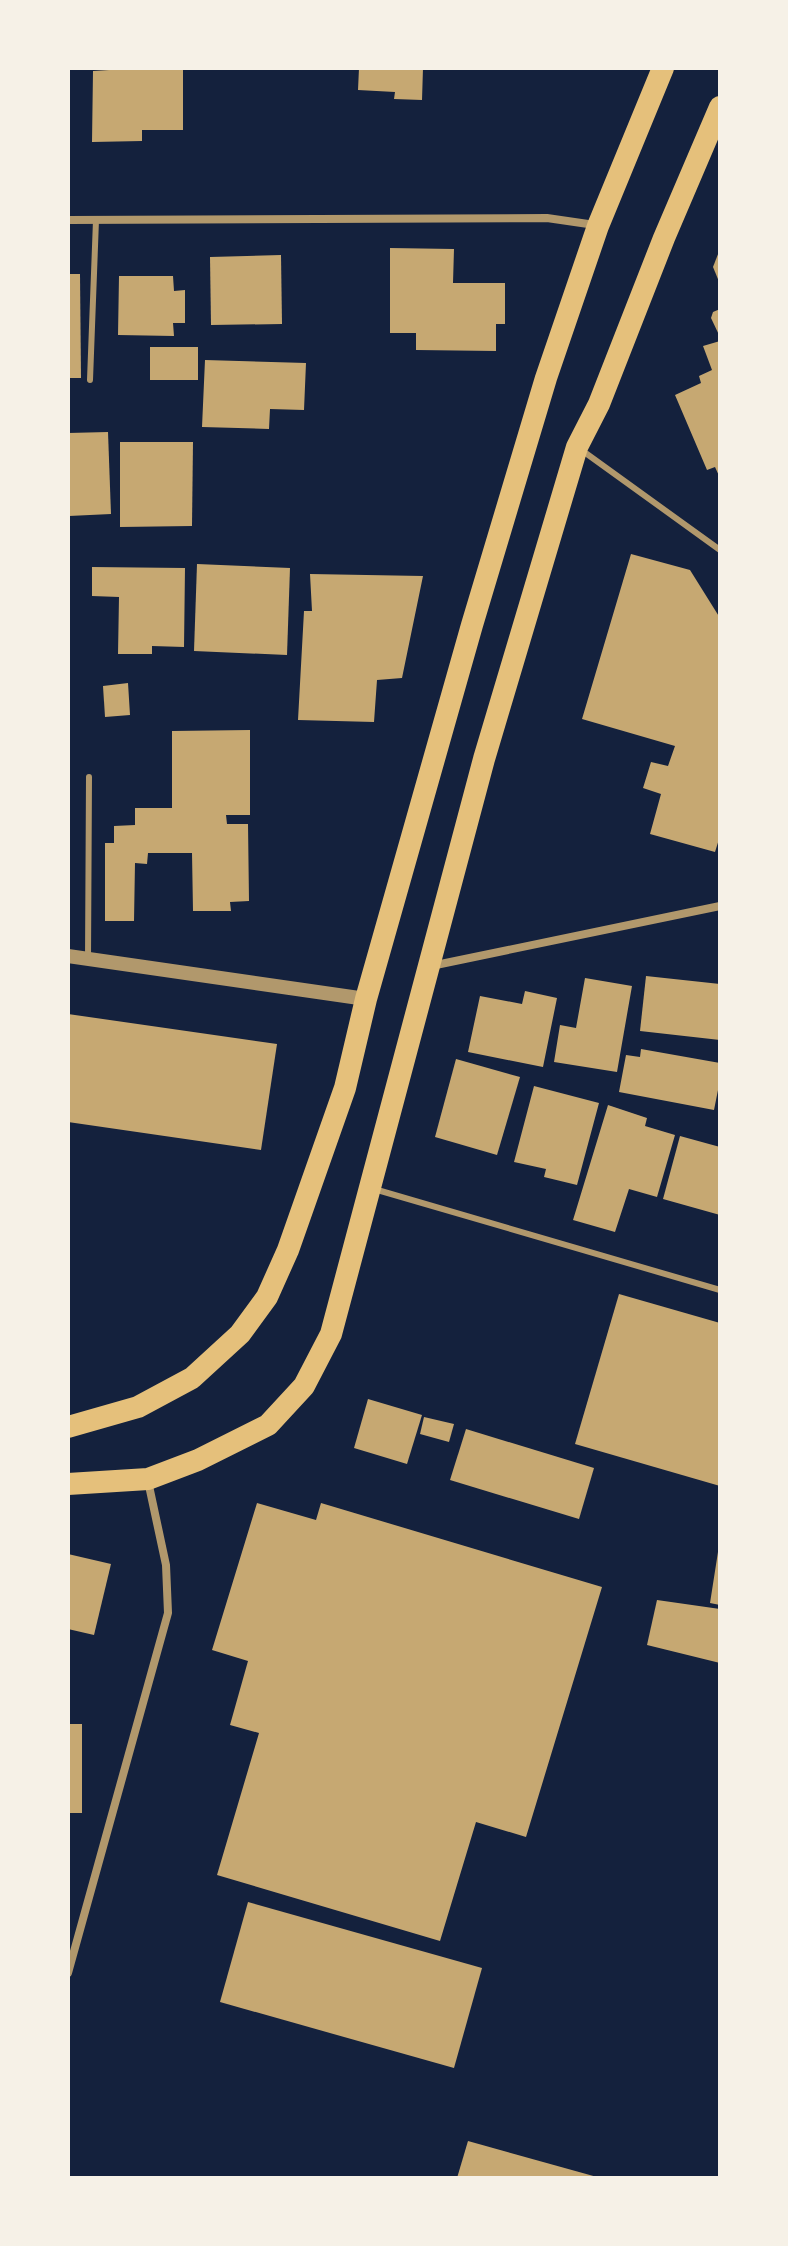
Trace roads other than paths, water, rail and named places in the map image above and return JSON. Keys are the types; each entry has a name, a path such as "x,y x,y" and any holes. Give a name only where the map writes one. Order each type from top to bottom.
{"highway":[{"path":"68,1427 138,1407 192,1378 240,1334 267,1297 288,1250 345,1088 366,999 546,378 598,226 663,68"},
{"path":"68,1484 148,1479 198,1460 268,1425 304,1386 331,1334 484,759 577,447 599,404 664,238 718,116"}],"street":[{"path":"68,220 547,218 598,226"},
{"path":"427,966 720,906"},
{"path":"68,956 366,999"},
{"path":"68,1973 168,1613 166,1565 148,1479"}],"lane":[{"path":"90,380 96,220"},
{"path":"577,447 720,550"},
{"path":"88,959 89,777"},
{"path":"371,1188 720,1290"}]}
